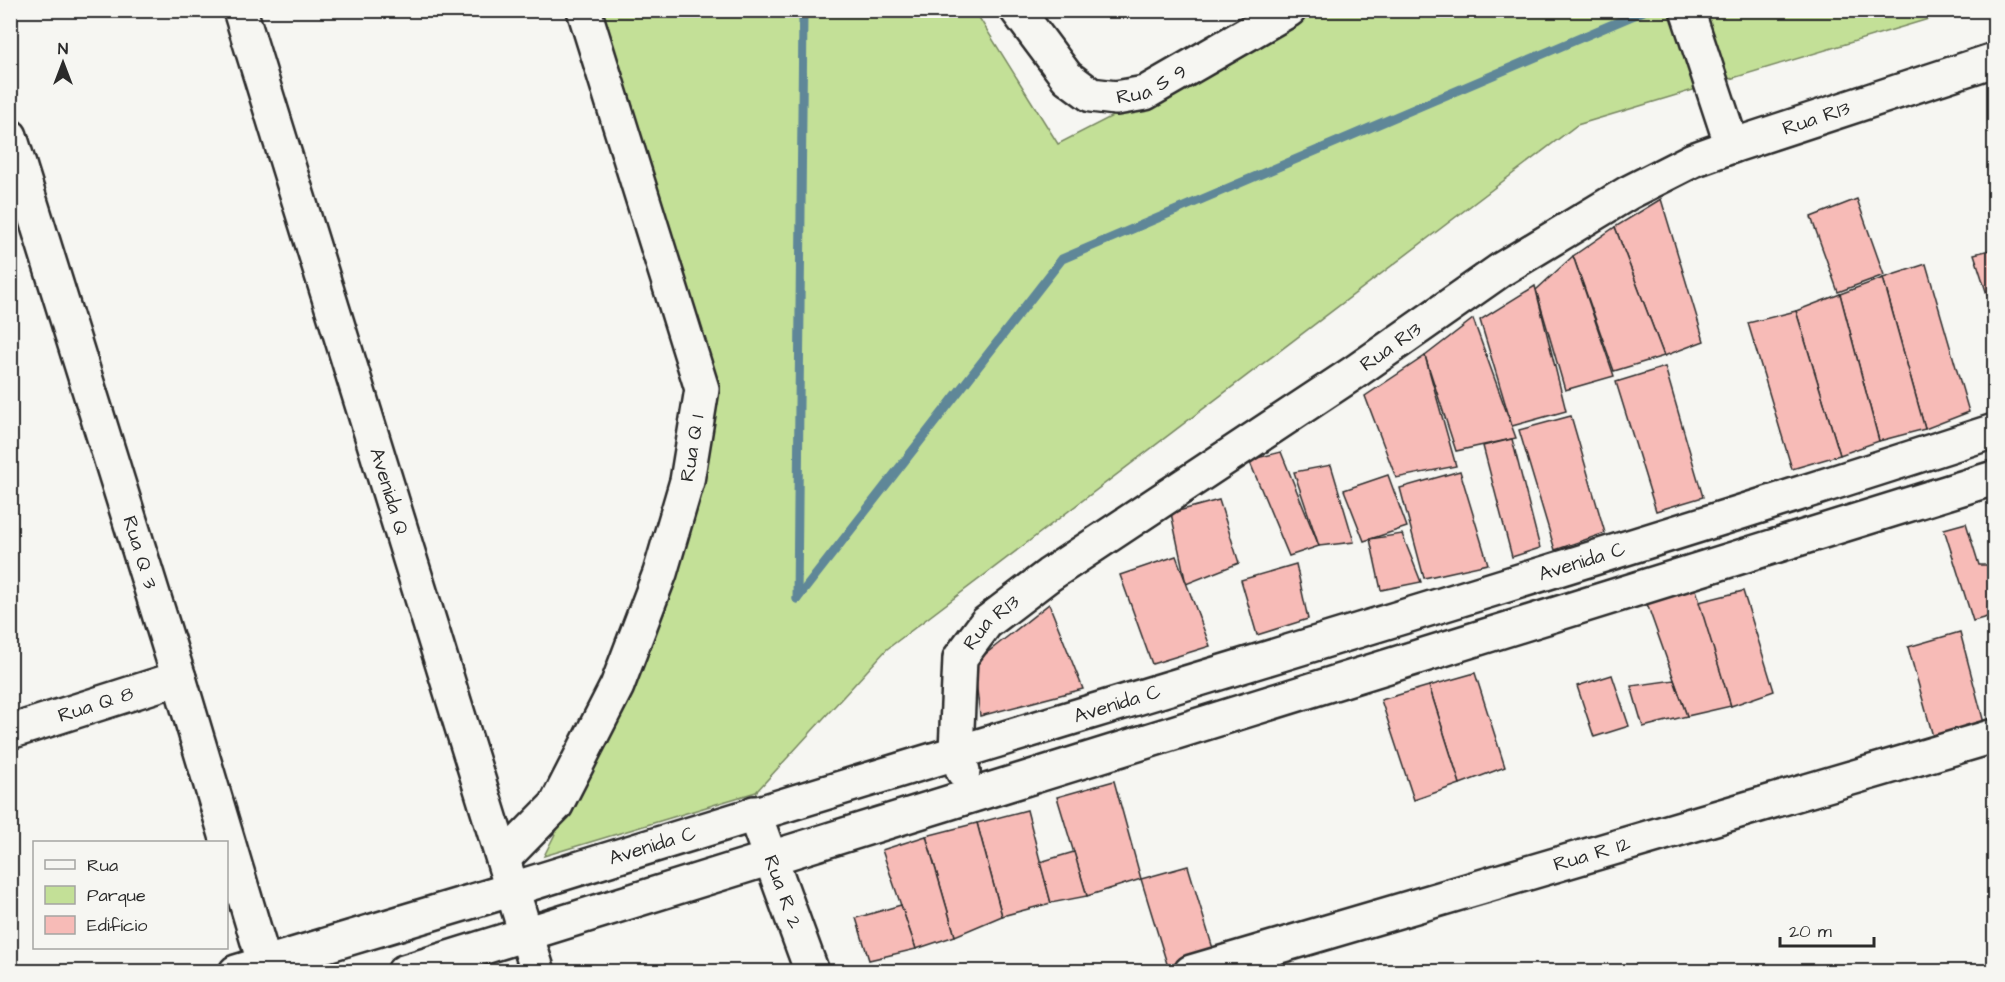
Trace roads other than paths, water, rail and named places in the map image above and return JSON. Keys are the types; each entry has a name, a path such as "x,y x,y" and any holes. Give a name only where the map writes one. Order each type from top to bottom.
{"street":[{"name":"Avenida Q","path":"240,10 538,972"},
{"name":"Rua Q 1","path":"504,858 556,805 617,686 660,573 687,481 702,389 584,10"},
{"name":"Rua S 9","path":"1023,19 1067,77 1091,95 1116,98 1145,93 1288,10"},
{"path":"1688,13 1732,146"},
{"name":"Rua R13","path":"971,796 956,751 960,658 986,623 1049,575 1354,372 1502,269 1628,193 1694,160 1732,146 1995,60"},
{"name":"Rua Q 3","path":"10,136 179,678 222,841"},
{"name":"Avenida C","path":"256,969 754,813 1803,494 1995,431"},
{"path":"404,972 1995,478"},
{"name":"Rua Q 8","path":"10,732 179,678"},
{"name":"Rua R 12","path":"1191,972 1995,736"},
{"name":"Rua R 2","path":"754,813 773,858 812,972"},
{"name":"Rua Q 3","path":"228,863 256,969"}],"waterway":[{"path":"797,599 803,16 798,10"},
{"path":"797,599 1062,259 1646,10"}]}
